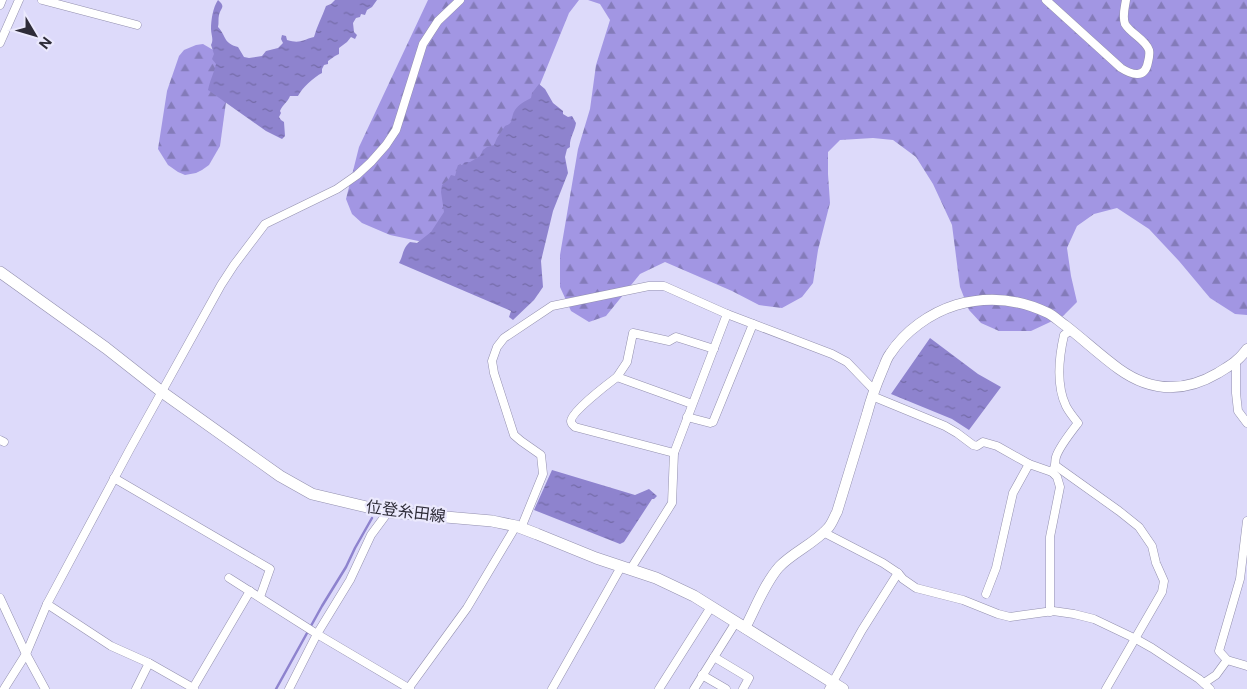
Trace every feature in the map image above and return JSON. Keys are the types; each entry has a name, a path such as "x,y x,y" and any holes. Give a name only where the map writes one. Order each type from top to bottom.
{"main road":[{"name":"位登糸田線","path":"0,272 106,348 162,392 280,476 312,494 388,512 492,521 519,527 596,558 656,578 694,596 830,686 843,689"}],"street":[{"path":"0,5 2,0"},
{"path":"0,43 19,0"},
{"path":"42,0 137,25"},
{"path":"4,689 26,654 47,604 114,478 221,285 234,265 265,224 337,189 364,168 386,145 396,130 423,44 438,21 460,0"},
{"path":"1046,0 1121,68 1129,74 1137,75 1147,67 1150,52 1145,44 1126,26 1124,19 1126,0"},
{"path":"229,578 409,689 467,608 519,527 543,474 541,455 514,435 494,373 492,361 497,346 504,338 552,306 649,286 664,286 727,314 832,354 847,362 873,393 945,426 958,433 973,445 977,446 983,442 997,446 1029,464 1054,469 1119,511 1139,527 1152,546 1156,563 1164,581 1162,592 1106,689"},
{"path":"694,689 714,657 740,625 778,569 784,562 828,528 837,512 873,393 889,355 904,336 932,316 958,304 982,300 1003,299 1025,304 1049,313 1132,377 1148,383 1178,388 1206,380 1236,361 1247,349"},
{"path":"552,689 625,568 672,503 674,453 727,314"},
{"path":"687,417 710,423 713,422 753,324"},
{"path":"1050,612 1050,537 1060,487 1054,469 1056,457 1078,423 1067,407 1062,395 1059,369 1064,335 1071,330"},
{"path":"674,453 575,427 571,423 572,416 624,369 634,333 669,341 676,336 714,349"},
{"path":"1236,361 1238,411 1247,423"},
{"path":"617,377 692,404"},
{"path":"986,594 996,568 1013,493 1029,464"},
{"path":"114,478 270,569 260,598"},
{"path":"289,689 317,634 350,580 371,535 388,512"},
{"path":"1247,521 1240,579 1219,651 1226,660 1247,666"},
{"path":"823,532 883,563 916,588 963,600 1010,617 1050,612 1074,614 1094,619 1136,639 1199,679 1210,689"},
{"path":"830,686 898,573"},
{"path":"47,604 111,646 149,663 194,689 250,591"},
{"path":"0,598 26,654 45,689"},
{"path":"659,689 711,607"},
{"path":"714,657 749,678 743,689"},
{"path":"1204,683 1216,675 1226,660"},
{"path":"136,689 149,663"},
{"path":"702,675 726,689"}],"green space":[{"path":"428,0 579,0 569,13 521,128 423,242 390,235 362,223 352,214 346,199 359,147"},
{"path":"588,0 1247,0 1247,315 1235,314 1210,298 1149,229 1117,208 1094,214 1077,226 1067,248 1077,302 1063,316 1031,331 999,331 981,323 969,310 960,287 952,225 933,184 916,157 893,140 873,138 840,140 828,152 830,203 818,250 813,283 802,297 782,308 759,305 665,262 640,274 606,316 589,322 571,311 560,287 560,255 578,149 590,109 596,65 610,20 600,4"},
{"path":"203,44 215,51 229,80 220,146 209,165 196,173 185,175 168,165 158,149 167,91 179,56 184,50"}],"water":[{"path":"218,0 222,7 218,27 227,42 238,47 244,57 249,58 262,56 266,51 278,48 283,43 282,35 286,36 287,40 295,42 314,37 326,6 335,0 377,0 367,10 365,15 361,14 353,23 354,32 357,35 355,39 351,37 339,48 339,54 328,61 328,64 324,65 322,73 308,83 298,96 290,96 282,107 279,117 284,122 285,136 282,139 266,131 208,90 216,64 212,59 214,54 211,45 211,25"},
{"path":"539,84 545,89 553,103 563,111 563,114 568,117 572,116 576,123 570,147 567,149 565,157 568,173 553,211 541,261 543,287 534,300 513,320 509,317 511,311 399,263 407,245 410,242 417,243 431,232 444,212 441,192 442,185 451,175 455,176 458,165 470,162 480,156 487,147 494,145 505,126 510,123 516,108 531,98 532,93"},
{"path":"930,338 978,374 1001,387 969,430 952,419 891,394"},
{"path":"552,470 635,495 649,489 657,496 652,499 624,542 620,544 534,510"}],"waterway":[{"path":"276,689 372,518"}]}
